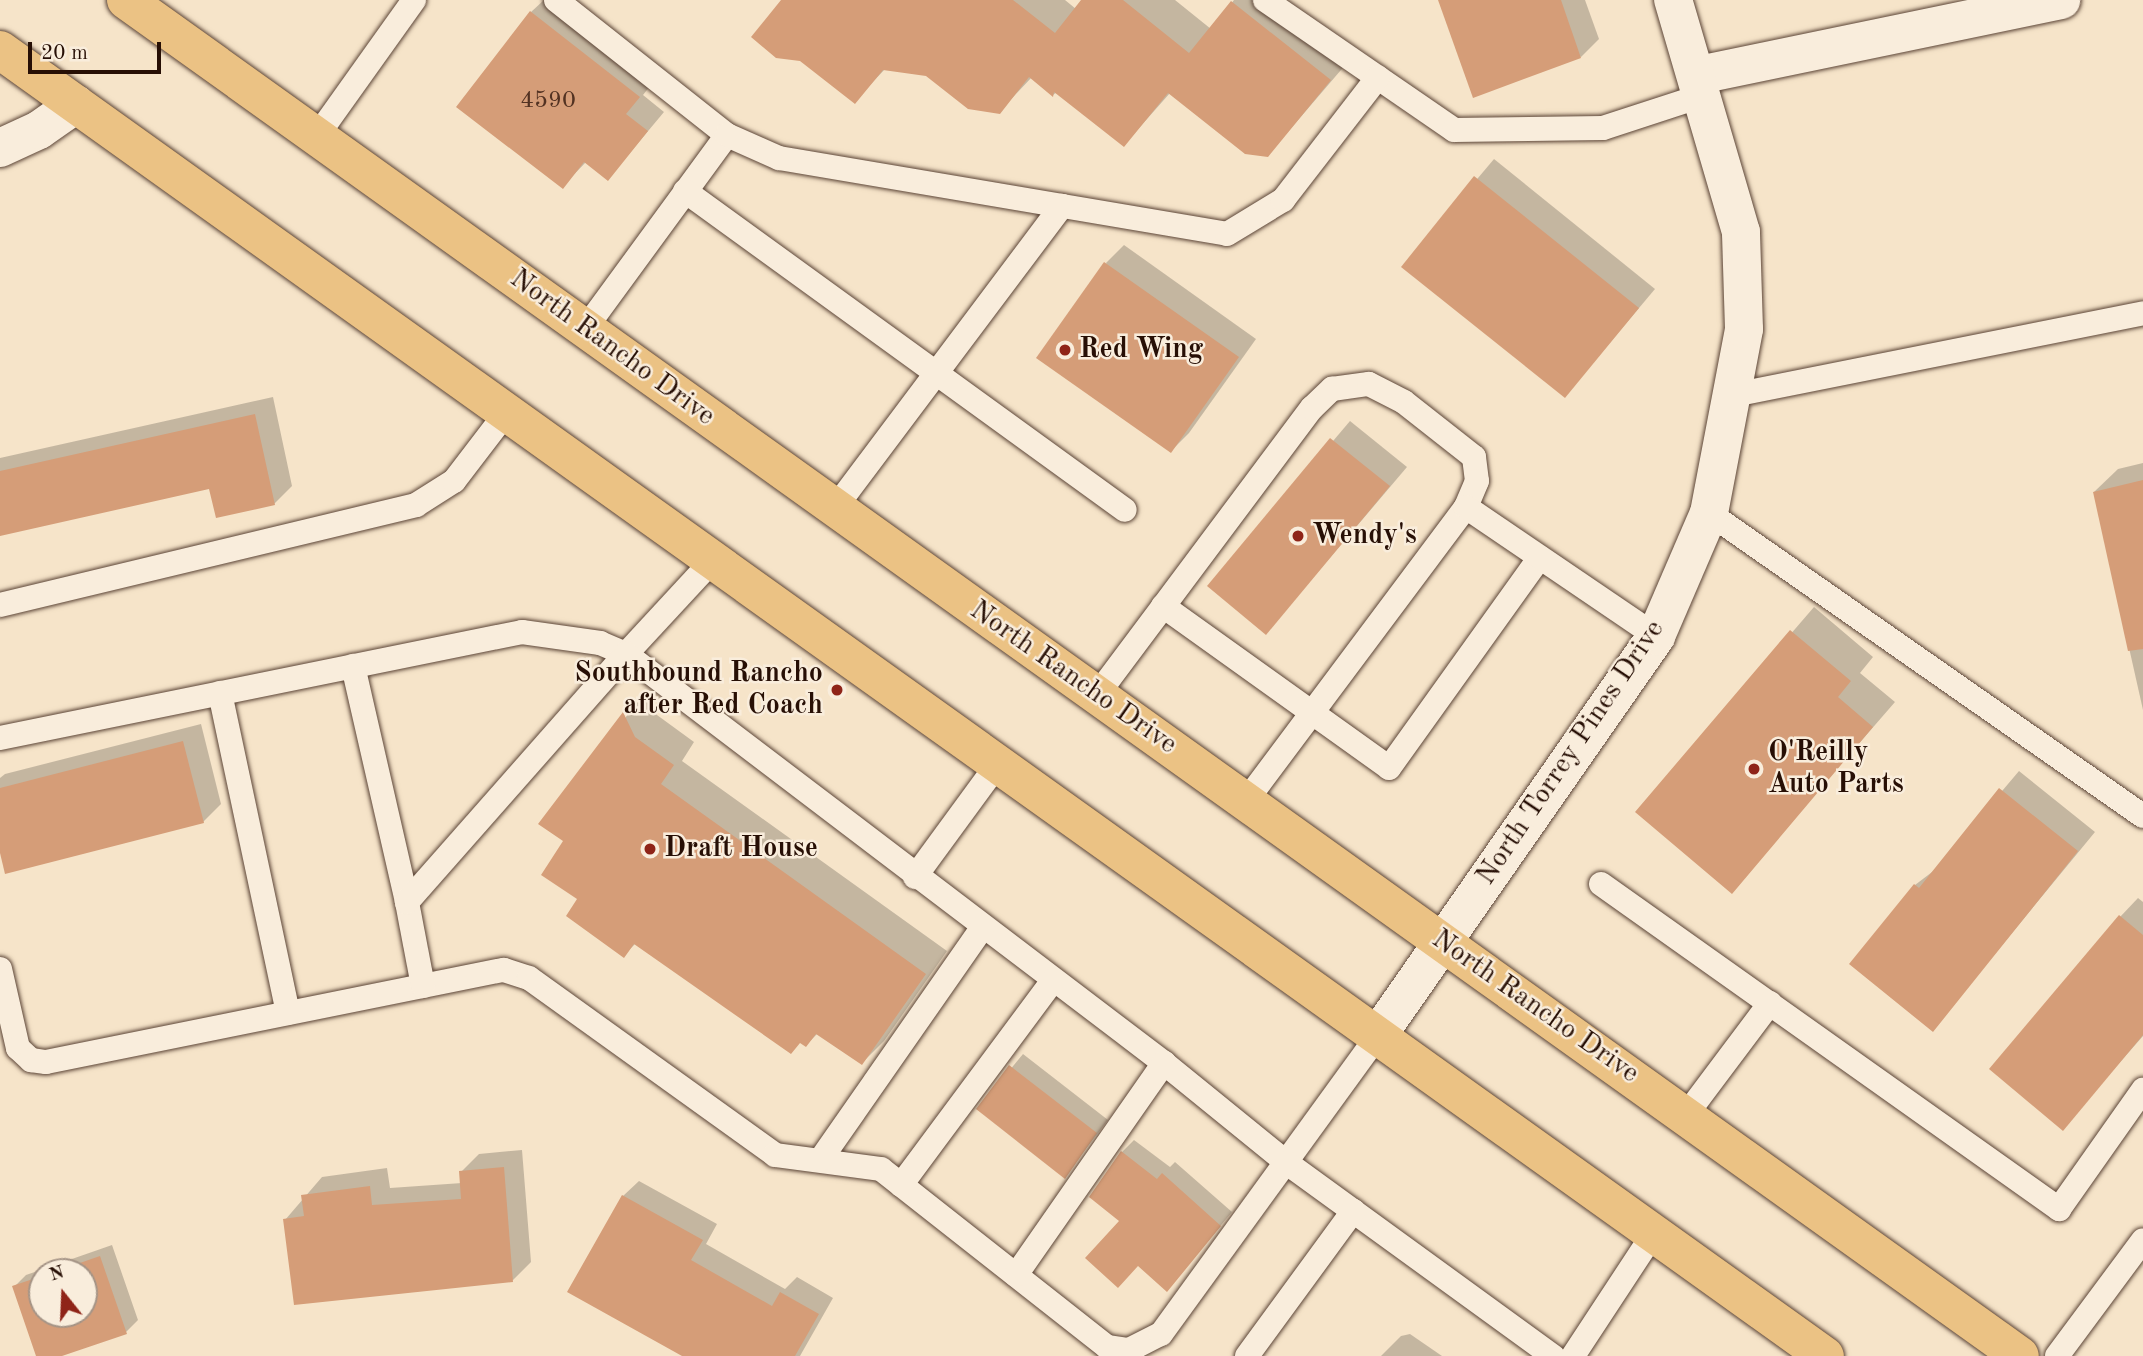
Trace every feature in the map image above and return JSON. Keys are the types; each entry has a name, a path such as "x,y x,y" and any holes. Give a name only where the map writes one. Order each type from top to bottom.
{"main road":[{"name":"North Rancho Drive","path":"126,0 2020,1356"},
{"path":"0,50 1653,1234 1826,1355"}],"street":[{"name":"North Torrey Pines Drive","path":"1378,1035 1656,636 1709,513 1734,395 1744,329 1741,232 1702,85 1673,0"},
{"path":"1702,85 2061,0"},
{"path":"0,148 39,130 76,104"}],"lane":[{"path":"317,135 414,0"},
{"path":"556,0 727,135 779,159 1227,233 1283,200 1378,77"},
{"path":"1265,0 1454,130 1603,128 1702,85"},
{"path":"585,328 727,135"},
{"path":"685,191 1125,510"},
{"path":"835,508 1062,206"},
{"path":"1734,395 2143,313"},
{"path":"1097,695 1312,408 1332,389 1369,384 1404,402 1474,457 1477,481 1466,507 1246,801"},
{"path":"0,605 416,505 454,481 506,413"},
{"path":"1466,507 1656,636"},
{"path":"1709,513 2143,816"},
{"path":"1163,606 1389,768 1540,557"},
{"path":"407,902 626,654 712,561"},
{"path":"0,738 522,632 600,643 626,654 982,928 1164,1063 1287,1163 1553,1356"},
{"path":"353,666 407,902 423,986"},
{"path":"220,693 288,1013"},
{"path":"915,877 997,765"},
{"path":"1601,884 2059,1209 2143,1090"},
{"path":"821,1158 982,928"},
{"path":"0,970 18,1048 31,1060 46,1062 504,970 529,978 775,1155 821,1158 880,1170 1107,1347 1129,1350 1161,1334 1378,1035"},
{"path":"901,1185 1053,980"},
{"path":"1686,1115 1770,1003"},
{"path":"1016,1275 1164,1063"},
{"path":"1247,1356 1353,1212"},
{"path":"1573,1356 1653,1234"},
{"path":"2057,1356 2143,1240"}],"building":[{"path":"781,0 1013,0 1055,33 1081,0 1123,0 1189,53 1231,1 1331,80 1268,157 1245,154 1168,93 1124,147 1054,92 1053,97 1029,77 1000,114 968,109 926,76 883,70 855,104 800,61 776,58 751,37"},
{"path":"1438,0 1561,0 1581,58 1473,98"},
{"path":"530,11 640,97 626,114 648,131 608,181 584,162 563,189 456,107"},
{"path":"1474,176 1639,308 1565,398 1401,267"},
{"path":"1104,262 1239,357 1171,453 1036,358"},
{"path":"255,414 275,505 216,518 209,489 0,536 0,471"},
{"name":"Wendy's","path":"1330,438 1390,486 1266,635 1207,586"},
{"path":"2143,480 2143,649 2128,651 2093,492"},
{"name":"O'Reilly Auto Parts","path":"1790,630 1851,681 1838,697 1873,727 1732,894 1635,812"},
{"path":"623,712 635,737 674,765 661,784 926,974 862,1065 816,1034 806,1047 800,1043 791,1054 634,944 624,958 566,916 577,899 541,875 563,841 538,824"},
{"path":"183,741 204,823 5,874 0,853 0,788"},
{"path":"1999,788 2078,851 1933,1032 1849,964 1914,884 1919,888"},
{"path":"2119,915 2143,935 2143,1035 2063,1131 1989,1069"},
{"path":"1009,1065 1097,1133 1065,1179 976,1109"},
{"path":"1121,1151 1157,1179 1162,1173 1221,1226 1167,1292 1138,1266 1118,1288 1085,1258 1119,1221 1089,1197"},
{"path":"504,1167 513,1282 294,1305 283,1219 304,1216 301,1195 370,1186 372,1205 461,1199 459,1171"},
{"path":"622,1195 703,1240 691,1260 772,1306 780,1292 819,1314 795,1356 682,1356 567,1292"},
{"path":"100,1256 127,1334 62,1356 36,1356 12,1286 28,1281 28,1328 98,1328 98,1258 94,1258"}],"place":[{"name":"Red Wing","path":"1065,350"},
{"name":"Wendy's","path":"1298,536"},
{"name":"Southbound Rancho after Red Coach","path":"837,690"},
{"name":"O'Reilly Auto Parts","path":"1754,769"},
{"name":"Draft House","path":"650,849"}]}
